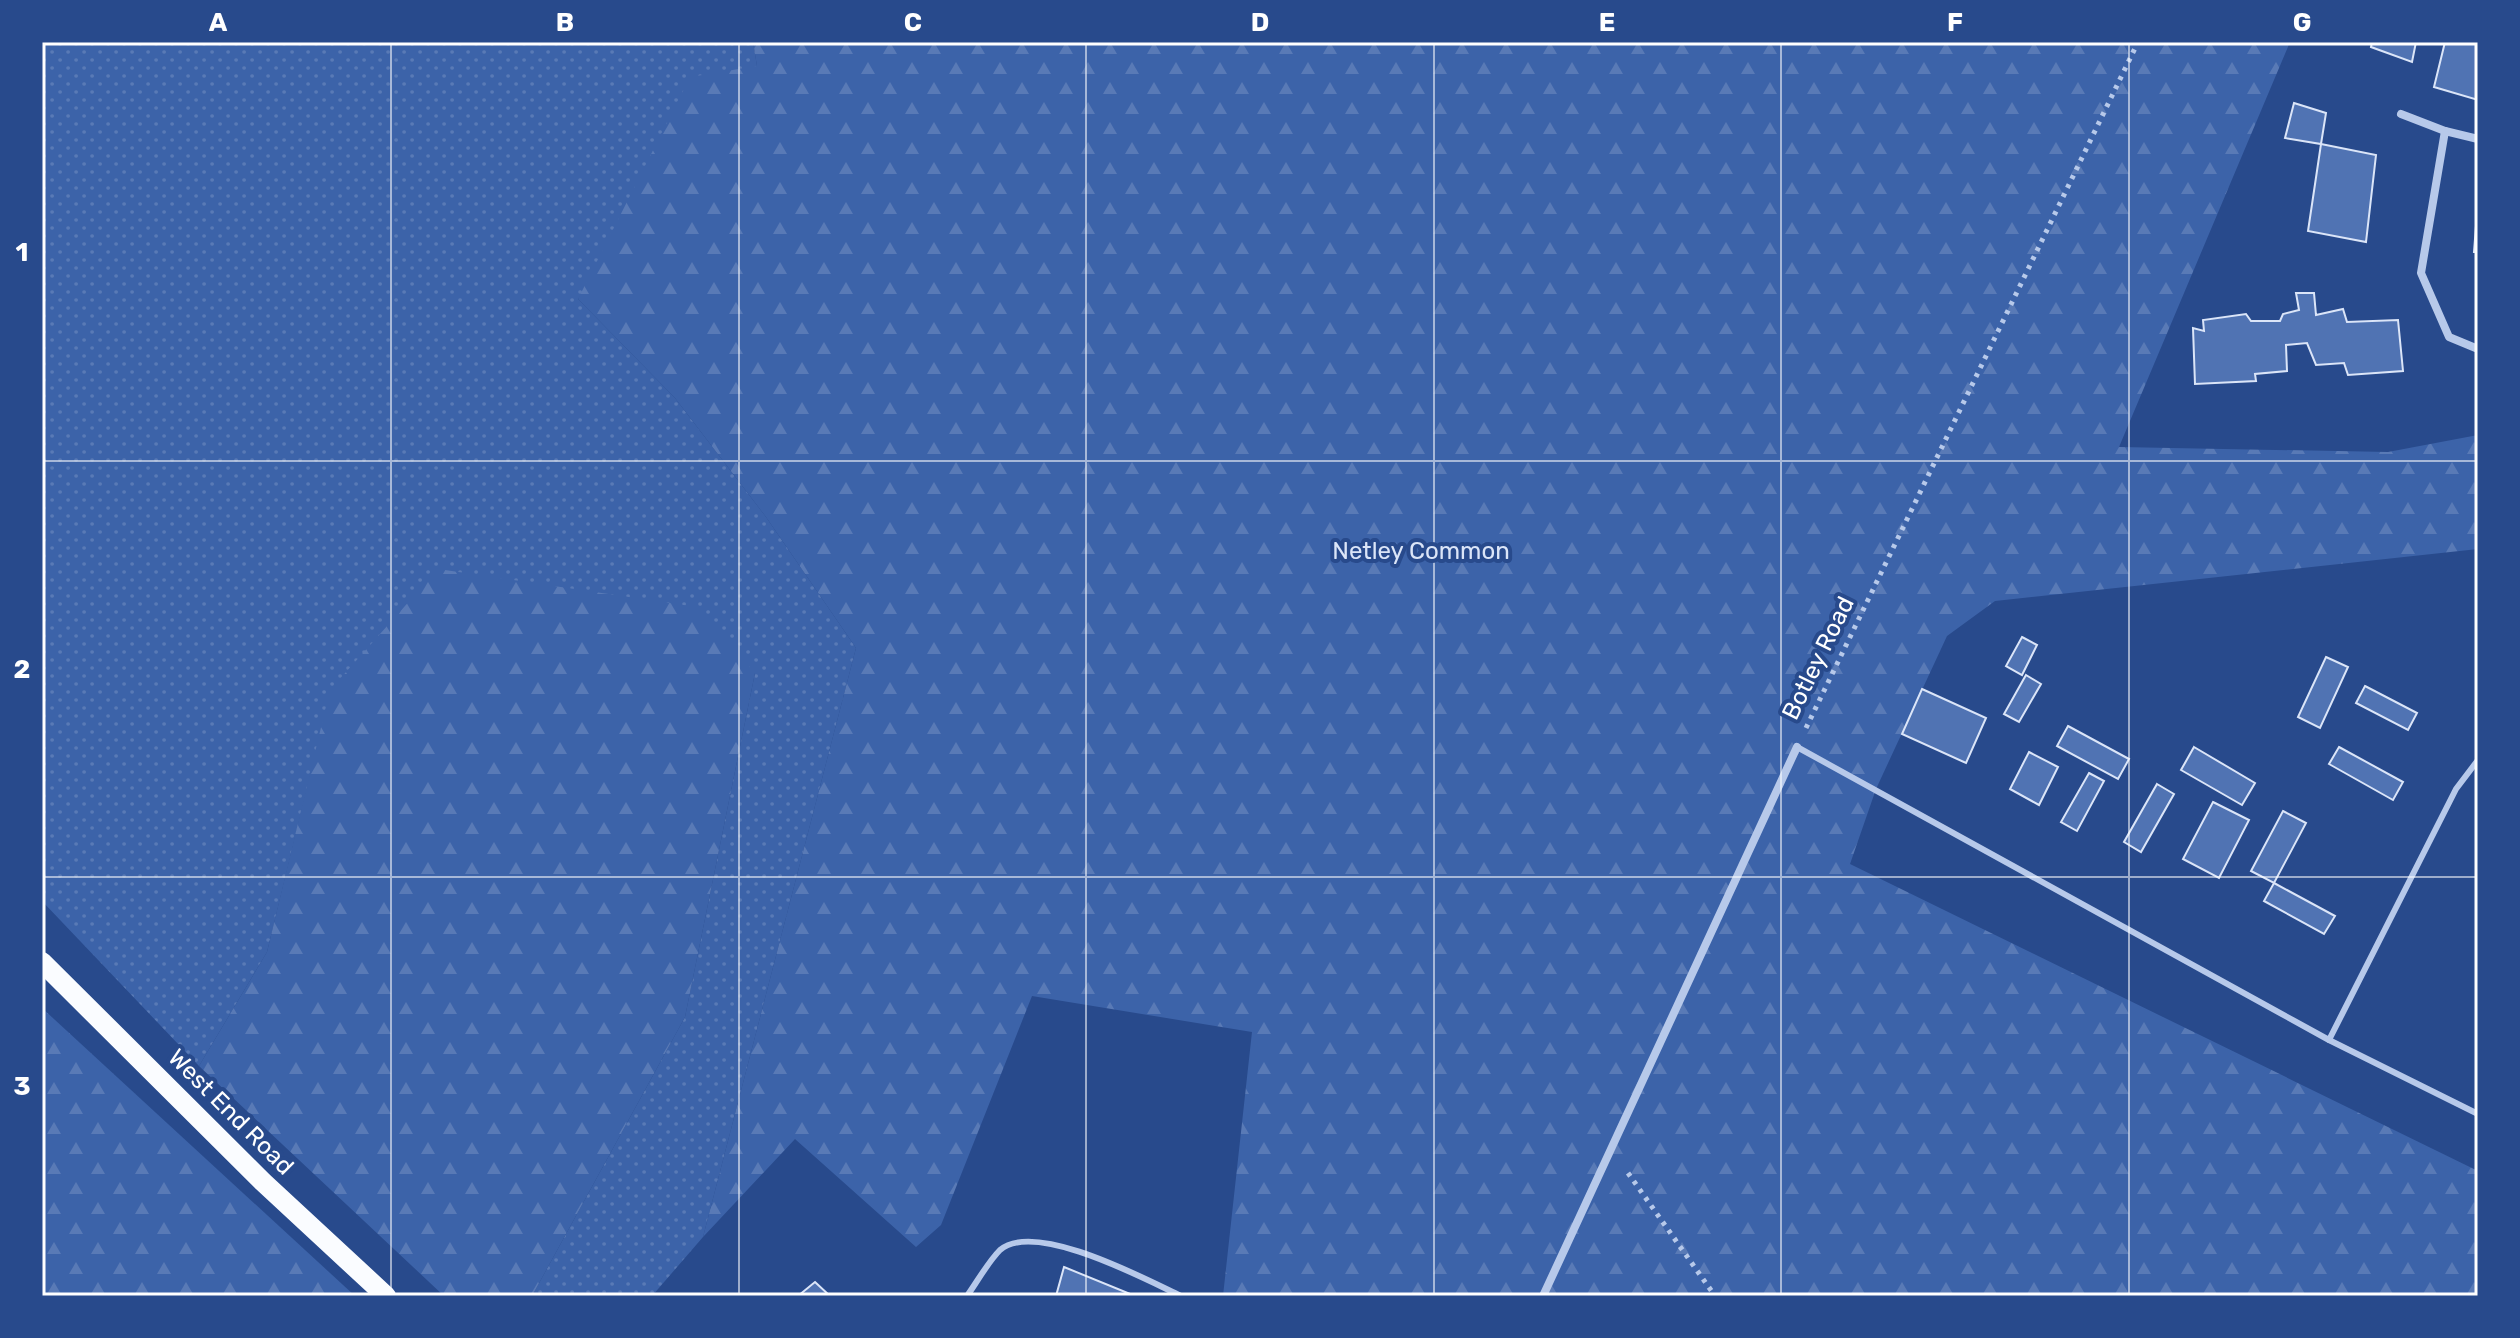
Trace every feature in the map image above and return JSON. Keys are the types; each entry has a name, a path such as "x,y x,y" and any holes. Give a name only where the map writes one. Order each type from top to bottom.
{"main road":[{"name":"West End Road","path":"42,962 263,1182 386,1296"}],"street":[{"path":"2401,114 2445,131 2478,139"},
{"path":"2445,131 2421,273 2449,337 2478,349"},
{"name":"Botley Road","path":"1543,1296 1797,747"}],"lane":[{"path":"1797,747 2329,1040 2478,1114"},
{"path":"2329,1040 2456,789 2478,760"},
{"path":"967,1296 1002,1249 1033,1240 1078,1251 1181,1296"}],"path":[{"name":"Botley Road","path":"1797,747 2138,42"},
{"path":"1611,1149 1715,1296"}],"green space":[{"path":"42,42 753,42 757,66 578,299 675,398 766,517 856,648 703,1237 652,1296 532,1296 685,1017 755,673 331,690 267,952 199,1066 42,901"},
{"name":"Netley Common","path":"753,42 2290,42 2119,447 2388,452 2478,435 2478,549 1995,601 1947,636 1876,789 1850,864 2478,1171 2478,1296 1223,1296 1252,1032 1032,996 941,1225 916,1247 795,1139 703,1237 856,648 766,517 675,398 578,299 690,77 757,66"},
{"path":"438,569 697,607 755,673 685,1017 532,1296 444,1296 199,1066 267,952 330,690"},
{"path":"42,1008 355,1296 42,1296"}],"building":[{"path":"2372,42 2416,42 2412,62 2371,47"},
{"path":"2445,42 2478,42 2478,100 2434,87"},
{"path":"2294,103 2326,113 2321,144 2285,138"},
{"path":"2321,144 2376,155 2366,242 2308,231"},
{"path":"2477,213 2478,252 2474,252"},
{"path":"2296,293 2314,293 2316,315 2343,309 2347,322 2398,320 2403,371 2348,375 2344,363 2316,365 2307,343 2286,345 2287,371 2255,374 2256,381 2195,384 2193,328 2204,331 2203,320 2246,314 2251,321 2280,321 2283,314 2299,310"},
{"path":"2022,637 2037,645 2022,675 2006,666"},
{"path":"2326,657 2348,667 2320,728 2298,717"},
{"path":"2026,675 2041,684 2019,722 2004,714"},
{"path":"2365,686 2417,713 2408,730 2356,703"},
{"path":"1922,689 1986,718 1966,763 1902,734"},
{"path":"2068,726 2129,759 2118,779 2057,746"},
{"path":"2194,747 2255,783 2242,805 2181,770"},
{"path":"2339,747 2403,782 2393,800 2329,764"},
{"path":"2029,752 2058,767 2039,805 2010,789"},
{"path":"2089,773 2104,781 2077,831 2061,822"},
{"path":"2157,784 2174,794 2141,852 2124,842"},
{"path":"2213,802 2249,820 2219,878 2183,859"},
{"path":"2283,811 2306,823 2274,883 2251,871"},
{"path":"2274,883 2335,916 2324,934 2264,901"},
{"path":"1064,1267 1135,1296 1056,1296"},
{"path":"815,1282 830,1296 798,1296"}]}
